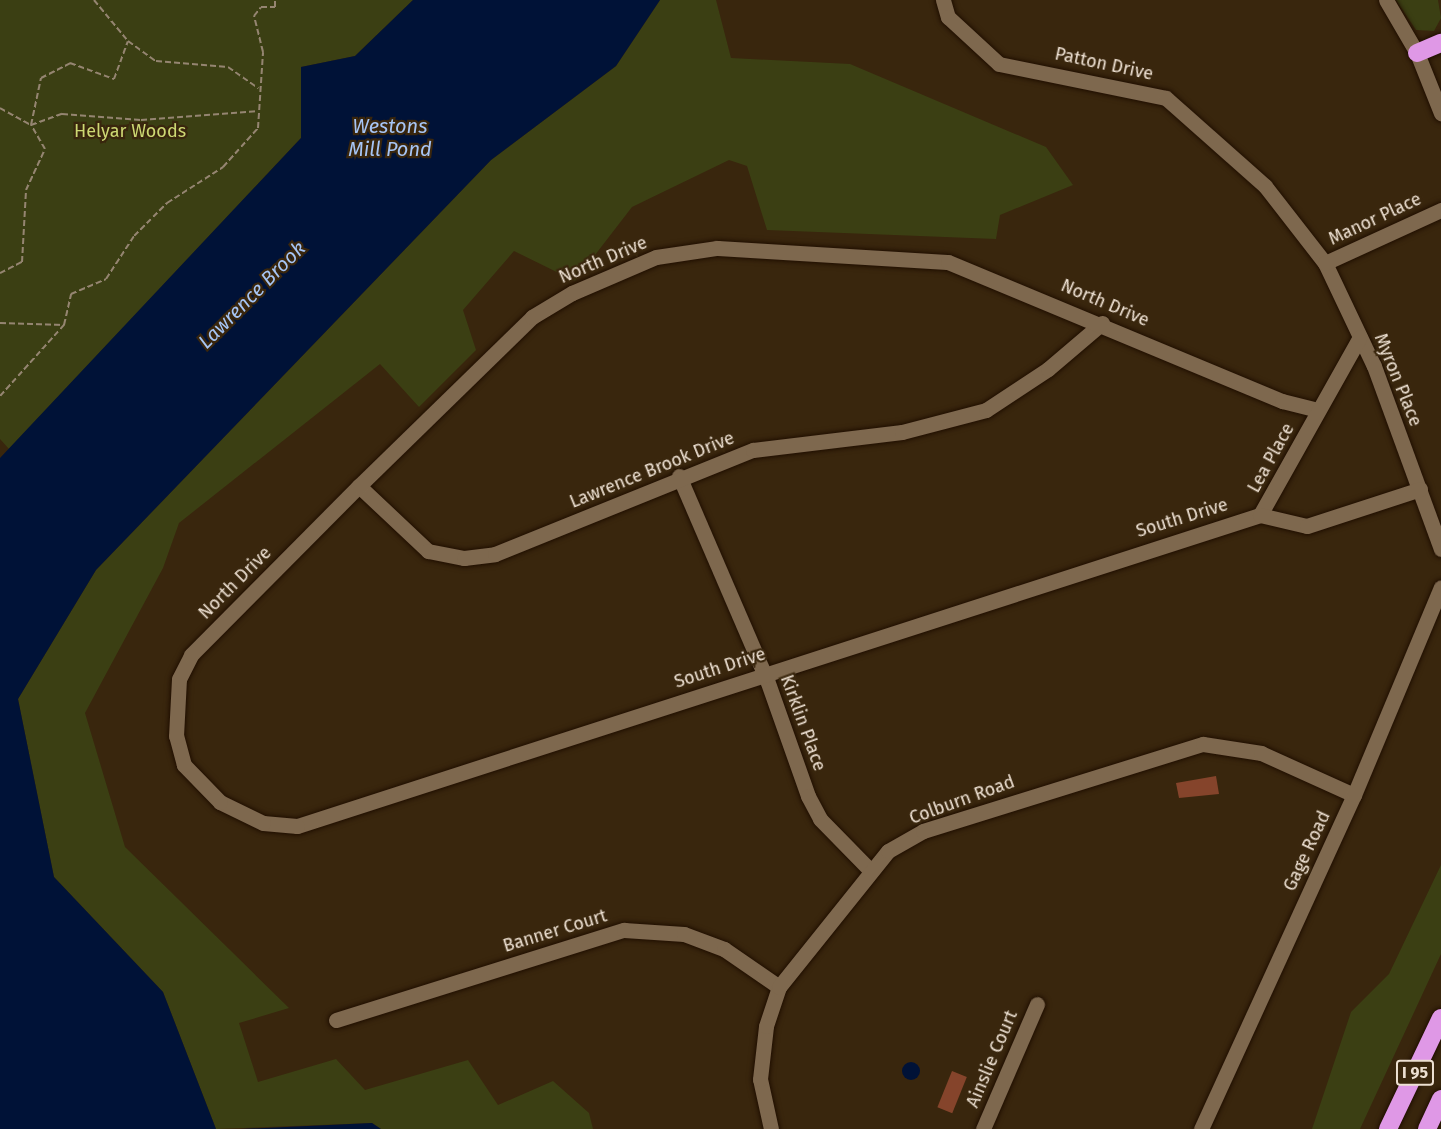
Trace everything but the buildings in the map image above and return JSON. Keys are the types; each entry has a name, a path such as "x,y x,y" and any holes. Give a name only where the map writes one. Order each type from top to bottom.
{"highway":[{"path":"1417,53 1441,43"},
{"name":"I 95","path":"1388,1129 1441,1018"},
{"name":"I 95","path":"1427,1129 1441,1099"}],"street":[{"name":"Patton Drive","path":"943,0 948,17 999,64 1166,98 1265,186 1325,263"},
{"path":"1386,0 1417,53 1441,113"},
{"name":"Manor Place","path":"1325,263 1441,210"},
{"name":"North Drive","path":"201,781 184,765 176,736 179,679 191,655 532,317 572,293 656,257 717,248 927,258 999,279 1282,401 1318,410"},
{"name":"Myron Place","path":"1325,263 1360,337 1441,549"},
{"name":"Lawrence Brook Drive","path":"359,486 429,551 464,558 495,554 550,534 679,476 753,450 902,432 986,410 1048,369 1102,323"},
{"name":"Lea Place","path":"1360,337 1335,390 1318,410 1300,452 1260,515 1307,526 1420,489"},
{"name":"Kirklin Place","path":"679,476 765,674 820,819 869,869"},
{"name":"South Drive","path":"201,781 220,802 263,823 297,826 1260,515"},
{"name":"Gage Road","path":"1201,1129 1354,795 1441,587"},
{"name":"Colburn Road","path":"771,1129 760,1079 766,1026 779,987 869,869 923,831 1203,744 1261,753 1354,795"},
{"name":"Banner Court","path":"336,1020 624,930 684,934 724,950 779,987"},
{"name":"Ainslie Court","path":"983,1129 1037,1004"}],"path":[{"path":"94,0 128,41 156,62 228,67 258,88"},
{"path":"0,396 64,325 71,294 106,279 134,236 167,203 223,168 258,128 258,88 263,52 254,16 261,6 274,7 275,0"},
{"path":"31,125 41,78 70,63 114,79 128,41"},
{"path":"0,108 31,125 45,149 26,190 22,262 0,273"},
{"path":"31,125 62,114 141,120 258,111"},
{"path":"0,323 64,325"}],"green space":[{"name":"Helyar Woods","path":"0,0 413,0 355,56 301,67 301,138 9,449 0,439"},
{"path":"660,0 716,0 731,58 850,64 1046,147 1073,185 1000,215 996,239 767,230 747,166 729,160 632,207 575,281 514,251 463,310 476,350 419,407 380,364 179,523 163,568 85,713 125,847 289,1008 239,1023 258,1082 336,1059 365,1090 468,1060 498,1105 553,1081 589,1113 593,1129 381,1129 372,1123 216,1129 163,992 54,877 18,699 96,570 491,160 616,66"},
{"path":"1396,0 1438,0 1441,18 1434,31 1416,30"},
{"path":"1441,865 1441,954 1360,1129 1312,1129 1351,1012 1389,974"}],"water":[{"name":"Westons Mill Pond","path":"413,0 660,0 616,66 491,160 96,570 18,699 54,877 163,992 216,1129 0,1129 0,458 301,138 301,67 355,56"},
{"path":"911,1062 917,1065 920,1071 917,1077 911,1080 905,1077 902,1071 905,1065"},
{"path":"372,1123 381,1129 241,1129"}],"water label":[{"name":"Lawrence Brook","path":"252,295"}]}
